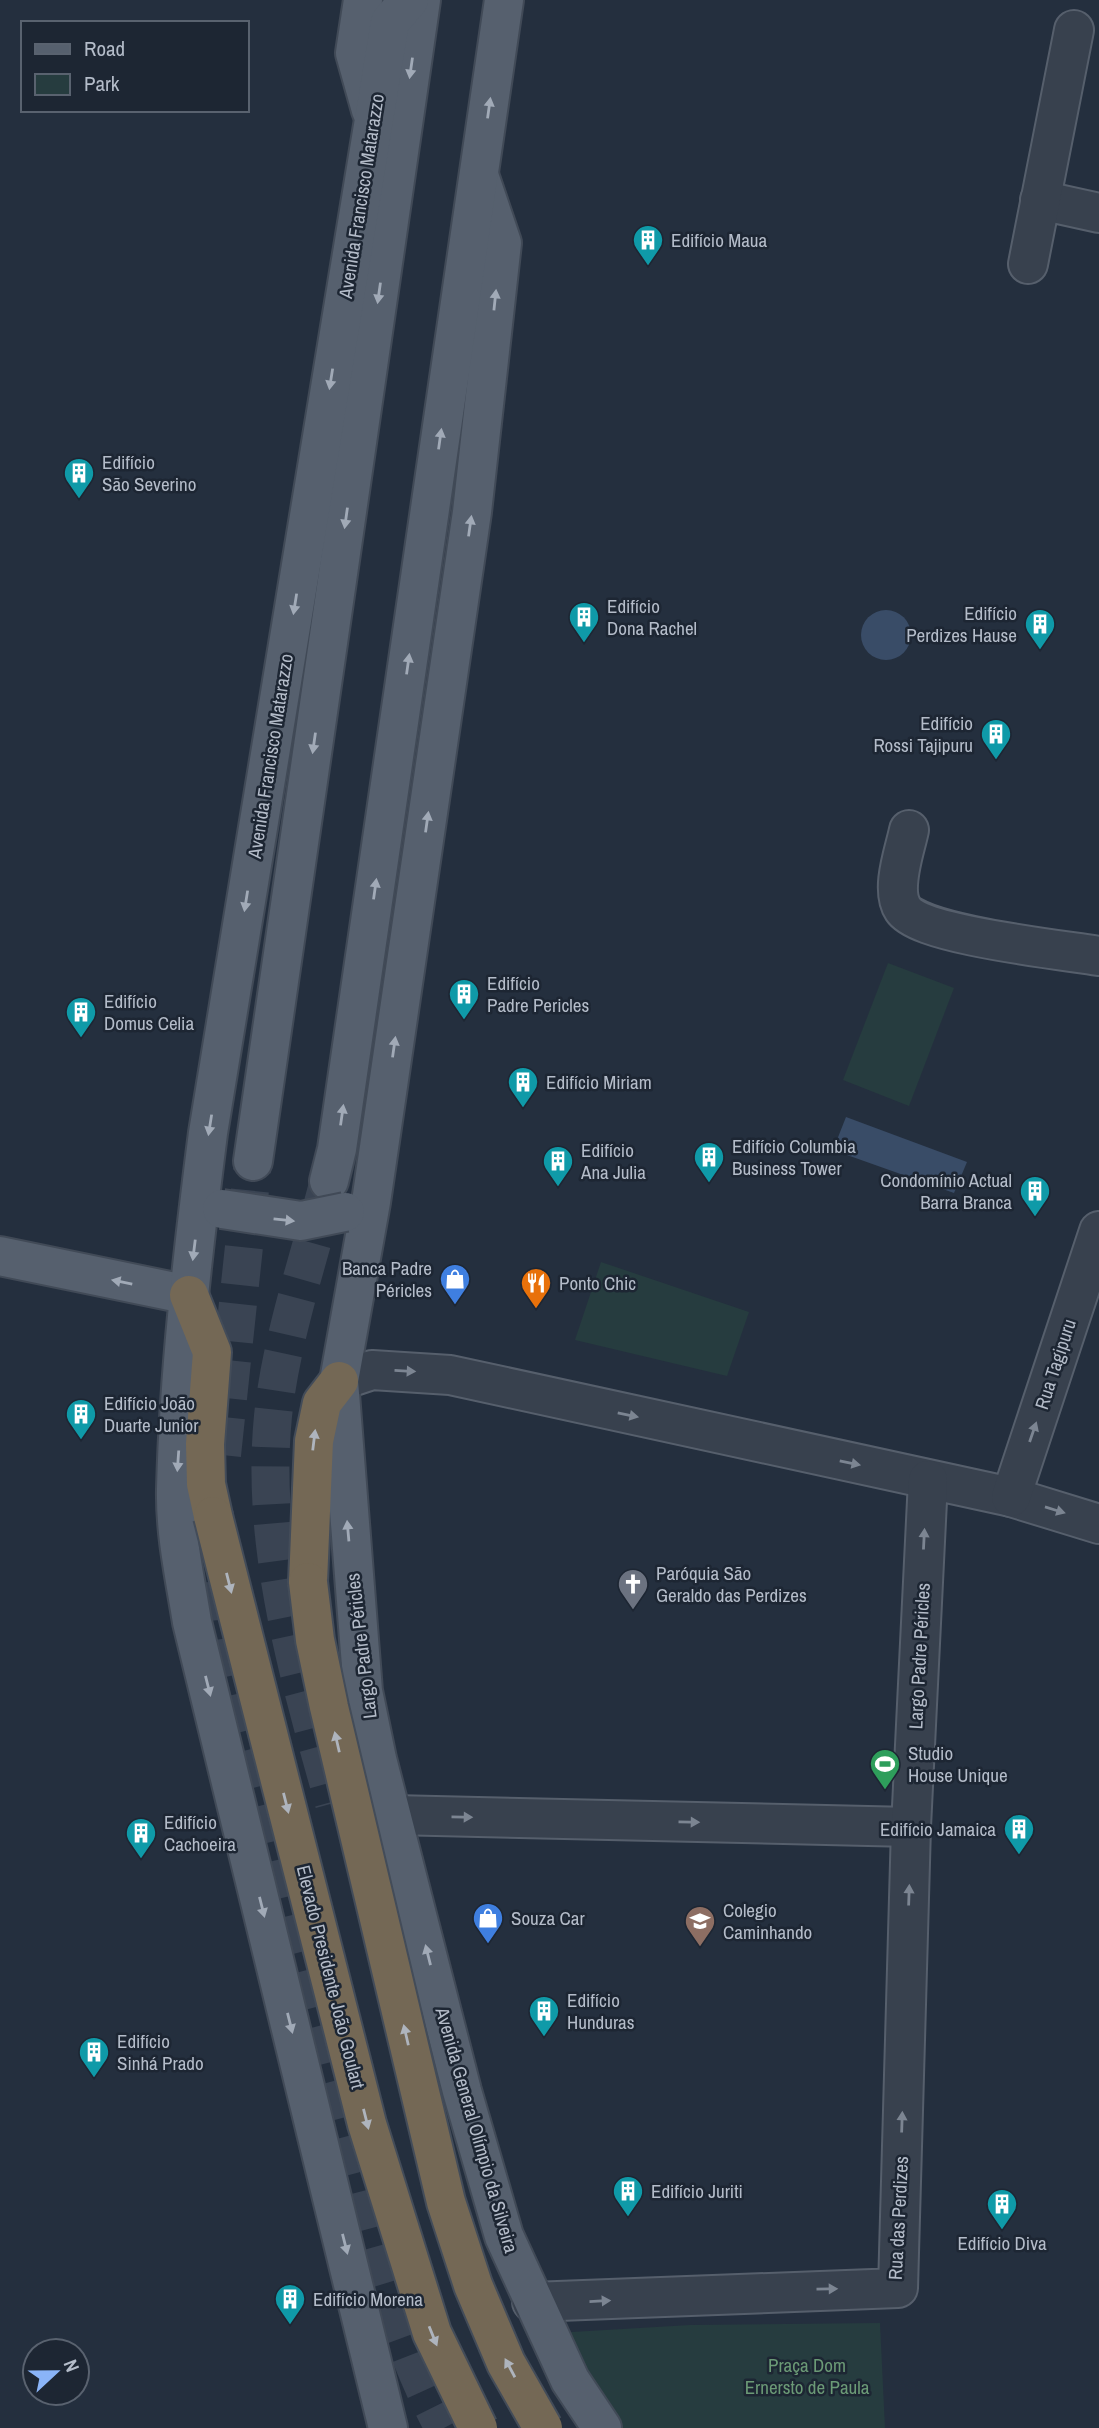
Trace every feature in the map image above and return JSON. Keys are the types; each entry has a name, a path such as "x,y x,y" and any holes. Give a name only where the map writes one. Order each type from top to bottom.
{"highway":[{"name":"Avenida Francisco Matarazzo","path":"189,1296 212,1352 205,1444 206,1484 213,1516"},
{"path":"339,1381 322,1403 314,1441 308,1582 315,1640 446,2202 473,2286 497,2341 543,2428"},
{"name":"Elevado Presidente João Goulart","path":"213,1516 367,2124 432,2333 478,2428"}],"main road":[{"path":"363,0 355,53 374,118"},
{"name":"Avenida Francisco Matarazzo","path":"189,1296 211,1207 208,1133 390,22 409,0"},
{"name":"Avenida Francisco Matarazzo","path":"253,1161 421,0"},
{"path":"339,1381 348,1199 468,539 502,243 479,175 504,0"},
{"path":"211,1207 302,1221 348,1199"},
{"path":"0,1256 189,1296 176,1491 180,1551 192,1622 388,2428"},
{"name":"Largo Padre Péricles","path":"339,1381 345,1499 363,1691 393,1815"},
{"name":"Avenida General Olímpio da Silveira","path":"393,1815 462,2091 504,2236 570,2380 602,2428"}],"street":[{"path":"1028,264 1074,30"},
{"path":"1040,200 1099,213"},
{"path":"909,830 899,899 903,910 943,930 1099,956"},
{"name":"Rua Tagipuru","path":"1011,1497 1099,1231"},
{"path":"339,1381 372,1370 450,1375 1011,1497 1099,1524"},
{"name":"Largo Padre Péricles","path":"911,1827 928,1480"},
{"path":"393,1815 911,1827"},
{"name":"Rua das Perdizes","path":"532,2302 898,2288 911,1827"}],"green space":[{"path":"888,963 954,988 909,1106 843,1080"},
{"path":"601,1262 749,1312 727,1376 575,1340"},
{"name":"Praça Dom Ernersto de Paula","path":"880,2323 885,2428 617,2428 555,2333 690,2325"}],"water":[{"path":"886,610 904,617 911,635 904,653 886,660 868,653 861,635 868,617"},
{"path":"846,1117 967,1162 954,1193 833,1150"}],"tunnel":[{"path":"222,1455 253,1161"},
{"path":"327,1188 282,1358 273,1416 270,1465 277,1563 286,1612 334,1803"},
{"path":"218,1582 224,1646 236,1710 365,2212 398,2323 444,2428"}],"place":[{"name":"Edifício Maua","path":"648,267"},
{"name":"Edifício São Severino","path":"79,500"},
{"name":"Edifício Dona Rachel","path":"584,644"},
{"name":"Edifício Perdizes Hause","path":"1040,651"},
{"name":"Edifício Rossi Tajipuru","path":"996,761"},
{"name":"Edifício Padre Pericles","path":"464,1021"},
{"name":"Edifício Domus Celia","path":"81,1039"},
{"name":"Edifício Miriam","path":"523,1109"},
{"name":"Edifício Columbia Business Tower","path":"709,1184"},
{"name":"Edifício Ana Julia","path":"558,1188"},
{"name":"Condomínio Actual Barra Branca","path":"1035,1218"},
{"name":"Banca Padre Péricles","path":"455,1306"},
{"name":"Ponto Chic","path":"536,1310"},
{"name":"Edifício João Duarte Junior","path":"81,1441"},
{"name":"Paróquia São Geraldo das Perdizes","path":"633,1611"},
{"name":"Studio House Unique","path":"885,1791"},
{"name":"Edifício Jamaica","path":"1019,1856"},
{"name":"Edifício Cachoeira","path":"141,1860"},
{"name":"Souza Car","path":"488,1945"},
{"name":"Colegio Caminhando","path":"700,1948"},
{"name":"Edifício Hunduras","path":"544,2038"},
{"name":"Edifício Sinhá Prado","path":"94,2079"},
{"name":"Edifício Juriti","path":"628,2218"},
{"name":"Edifício Diva","path":"1002,2231"},
{"name":"Edifício Morena","path":"290,2326"}]}
